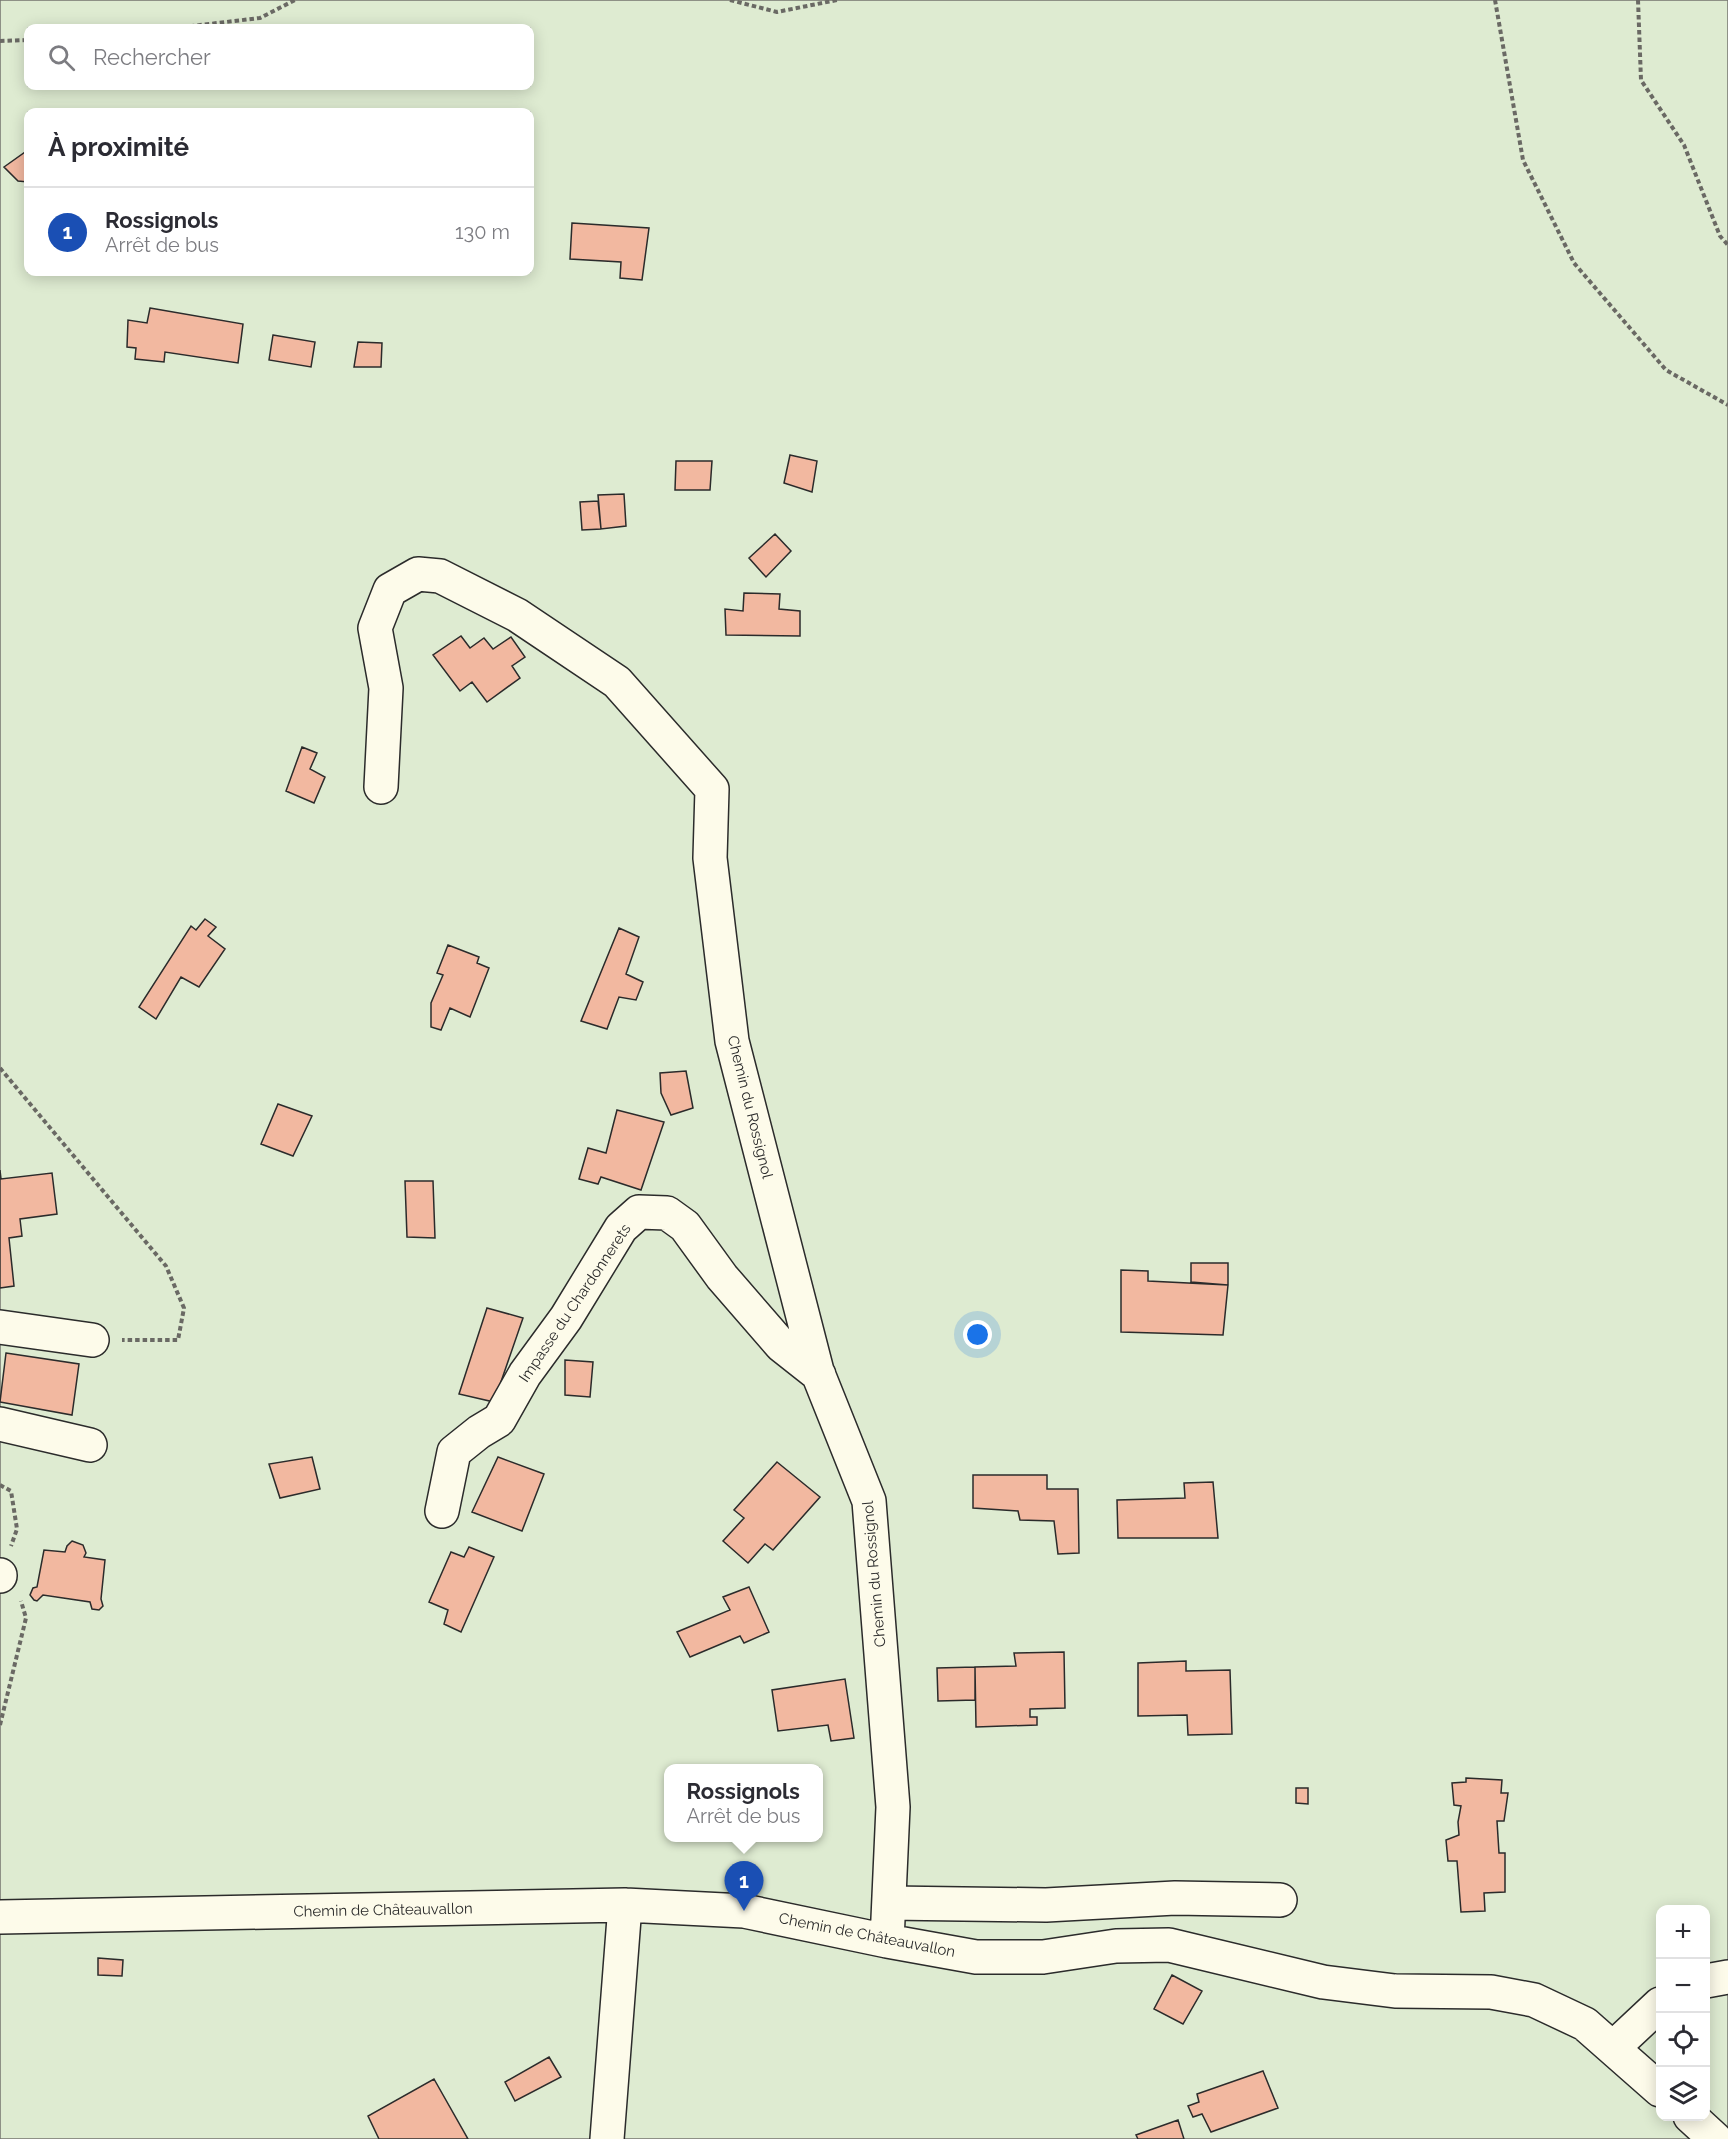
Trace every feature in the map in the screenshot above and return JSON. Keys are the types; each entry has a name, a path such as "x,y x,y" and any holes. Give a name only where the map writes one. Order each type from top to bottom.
{"street":[{"name":"Chemin du Rossignol","path":"381,787 386,688 375,628 390,590 418,574 440,576 517,615 616,682 712,789 710,858 732,1041 819,1376 869,1501 893,1807 887,1941"},
{"name":"Impasse du Chardonnerets","path":"442,1511 454,1452 479,1432 499,1420 525,1374 566,1318 621,1228 639,1212 667,1213 685,1226 722,1277 781,1345 819,1376"},
{"path":"0,1327 92,1340"},
{"path":"0,1424 90,1445"},
{"path":"889,1903 1046,1905 1175,1898 1280,1900"},
{"path":"607,2139 625,1905"},
{"name":"Chemin de Châteauvallon","path":"0,1917 625,1905 744,1911 976,1957 1043,1957 1116,1946 1168,1945 1323,1982 1395,1991 1491,1992 1534,2000 1586,2024 1656,2086"},
{"path":"1710,1980 1728,1977"},
{"path":"1613,2048 1656,2008"},
{"path":"1695,2121 1715,2139"}],"path":[{"path":"209,24 260,18 295,0"},
{"path":"730,0 777,12 837,0"},
{"path":"1495,0 1523,160 1574,263 1666,370 1728,405"},
{"path":"1638,0 1641,80 1684,145 1720,236 1728,245"},
{"path":"0,41 24,40"},
{"path":"0,1068 166,1266 184,1308 178,1340 92,1340"}],"green space":[{"path":"0,0 1728,0 1728,2139 0,2139"}],"building":[{"path":"24,153 24,182 18,181 4,167"},
{"path":"572,223 649,228 642,280 620,278 621,262 570,259"},
{"path":"150,308 243,324 238,363 165,352 164,362 135,359 136,348 127,347 128,320 147,323"},
{"path":"273,335 315,342 311,367 269,360"},
{"path":"358,342 382,343 381,367 354,367"},
{"path":"790,455 817,461 812,492 784,483"},
{"path":"676,461 712,461 710,490 675,490"},
{"path":"624,494 626,526 601,529 598,495"},
{"path":"598,501 601,529 582,530 580,502"},
{"path":"775,534 791,551 766,577 749,558"},
{"path":"744,593 780,594 779,609 800,611 800,636 726,635 725,609 743,611"},
{"path":"461,636 470,648 484,638 493,649 511,637 525,657 512,666 520,678 487,702 472,682 460,691 433,655"},
{"path":"302,747 317,753 310,769 325,777 314,803 286,791"},
{"path":"205,919 216,927 208,936 225,949 199,987 181,977 156,1019 139,1007 191,926 196,930"},
{"path":"619,928 639,937 626,974 643,982 636,1000 619,997 607,1029 581,1021"},
{"path":"448,945 479,957 477,963 489,968 470,1017 450,1008 441,1030 431,1027 431,1003 443,975 437,973"},
{"path":"686,1071 693,1108 671,1115 661,1093 660,1073"},
{"path":"278,1104 312,1116 293,1156 261,1144"},
{"path":"617,1110 664,1122 641,1190 601,1177 598,1184 579,1179 588,1148 606,1153"},
{"path":"0,1170 1,1179 52,1173 57,1214 20,1219 22,1236 9,1238 14,1286 0,1288"},
{"path":"405,1181 433,1181 435,1238 407,1237"},
{"path":"1191,1263 1228,1263 1228,1285 1191,1282"},
{"path":"1121,1270 1148,1271 1148,1281 1228,1285 1223,1335 1121,1332"},
{"path":"487,1308 523,1318 494,1402 459,1394"},
{"path":"6,1353 79,1364 72,1415 0,1402"},
{"path":"565,1360 593,1362 590,1397 565,1395"},
{"path":"312,1457 320,1489 280,1498 269,1464"},
{"path":"498,1457 544,1474 522,1531 472,1512"},
{"path":"777,1462 820,1497 773,1550 765,1544 748,1563 723,1541 744,1518 734,1510"},
{"path":"973,1475 1047,1475 1047,1489 1078,1489 1079,1553 1058,1554 1054,1521 1020,1520 1018,1511 973,1508"},
{"path":"1213,1482 1218,1538 1118,1538 1117,1500 1185,1498 1184,1483"},
{"path":"72,1541 83,1545 86,1553 84,1557 105,1560 101,1599 103,1606 99,1610 92,1609 90,1602 43,1595 37,1601 30,1595 33,1588 37,1587 44,1550 65,1552"},
{"path":"469,1547 494,1557 461,1632 444,1624 448,1610 429,1602 451,1552 464,1557"},
{"path":"749,1587 769,1632 744,1643 740,1636 690,1657 677,1632 730,1610 723,1597"},
{"path":"1064,1652 1065,1708 1030,1709 1030,1717 1037,1717 1037,1725 976,1727 975,1667 1016,1666 1014,1653"},
{"path":"1186,1661 1186,1671 1230,1670 1232,1734 1188,1735 1187,1715 1138,1716 1138,1663"},
{"path":"975,1667 975,1700 938,1701 937,1668"},
{"path":"845,1679 854,1738 831,1741 828,1725 778,1731 772,1690"},
{"path":"1466,1778 1502,1780 1501,1793 1508,1793 1504,1821 1497,1821 1499,1853 1505,1853 1505,1892 1484,1893 1485,1911 1461,1912 1457,1861 1448,1861 1446,1840 1459,1835 1458,1822 1461,1806 1454,1805 1452,1783 1466,1782"},
{"path":"1296,1788 1308,1788 1308,1804 1296,1803"},
{"path":"98,1958 123,1960 122,1976 98,1975"},
{"path":"1172,1975 1202,1991 1183,2024 1154,2009"},
{"path":"549,2057 561,2077 515,2101 505,2082"},
{"path":"1263,2071 1278,2108 1211,2132 1202,2114 1193,2117 1188,2106 1199,2102 1197,2094"},
{"path":"434,2079 468,2139 379,2139 368,2116"},
{"path":"1178,2120 1184,2139 1138,2139 1136,2135"}],"place":[{"name":"Rossignols","path":"744,1911"}]}
